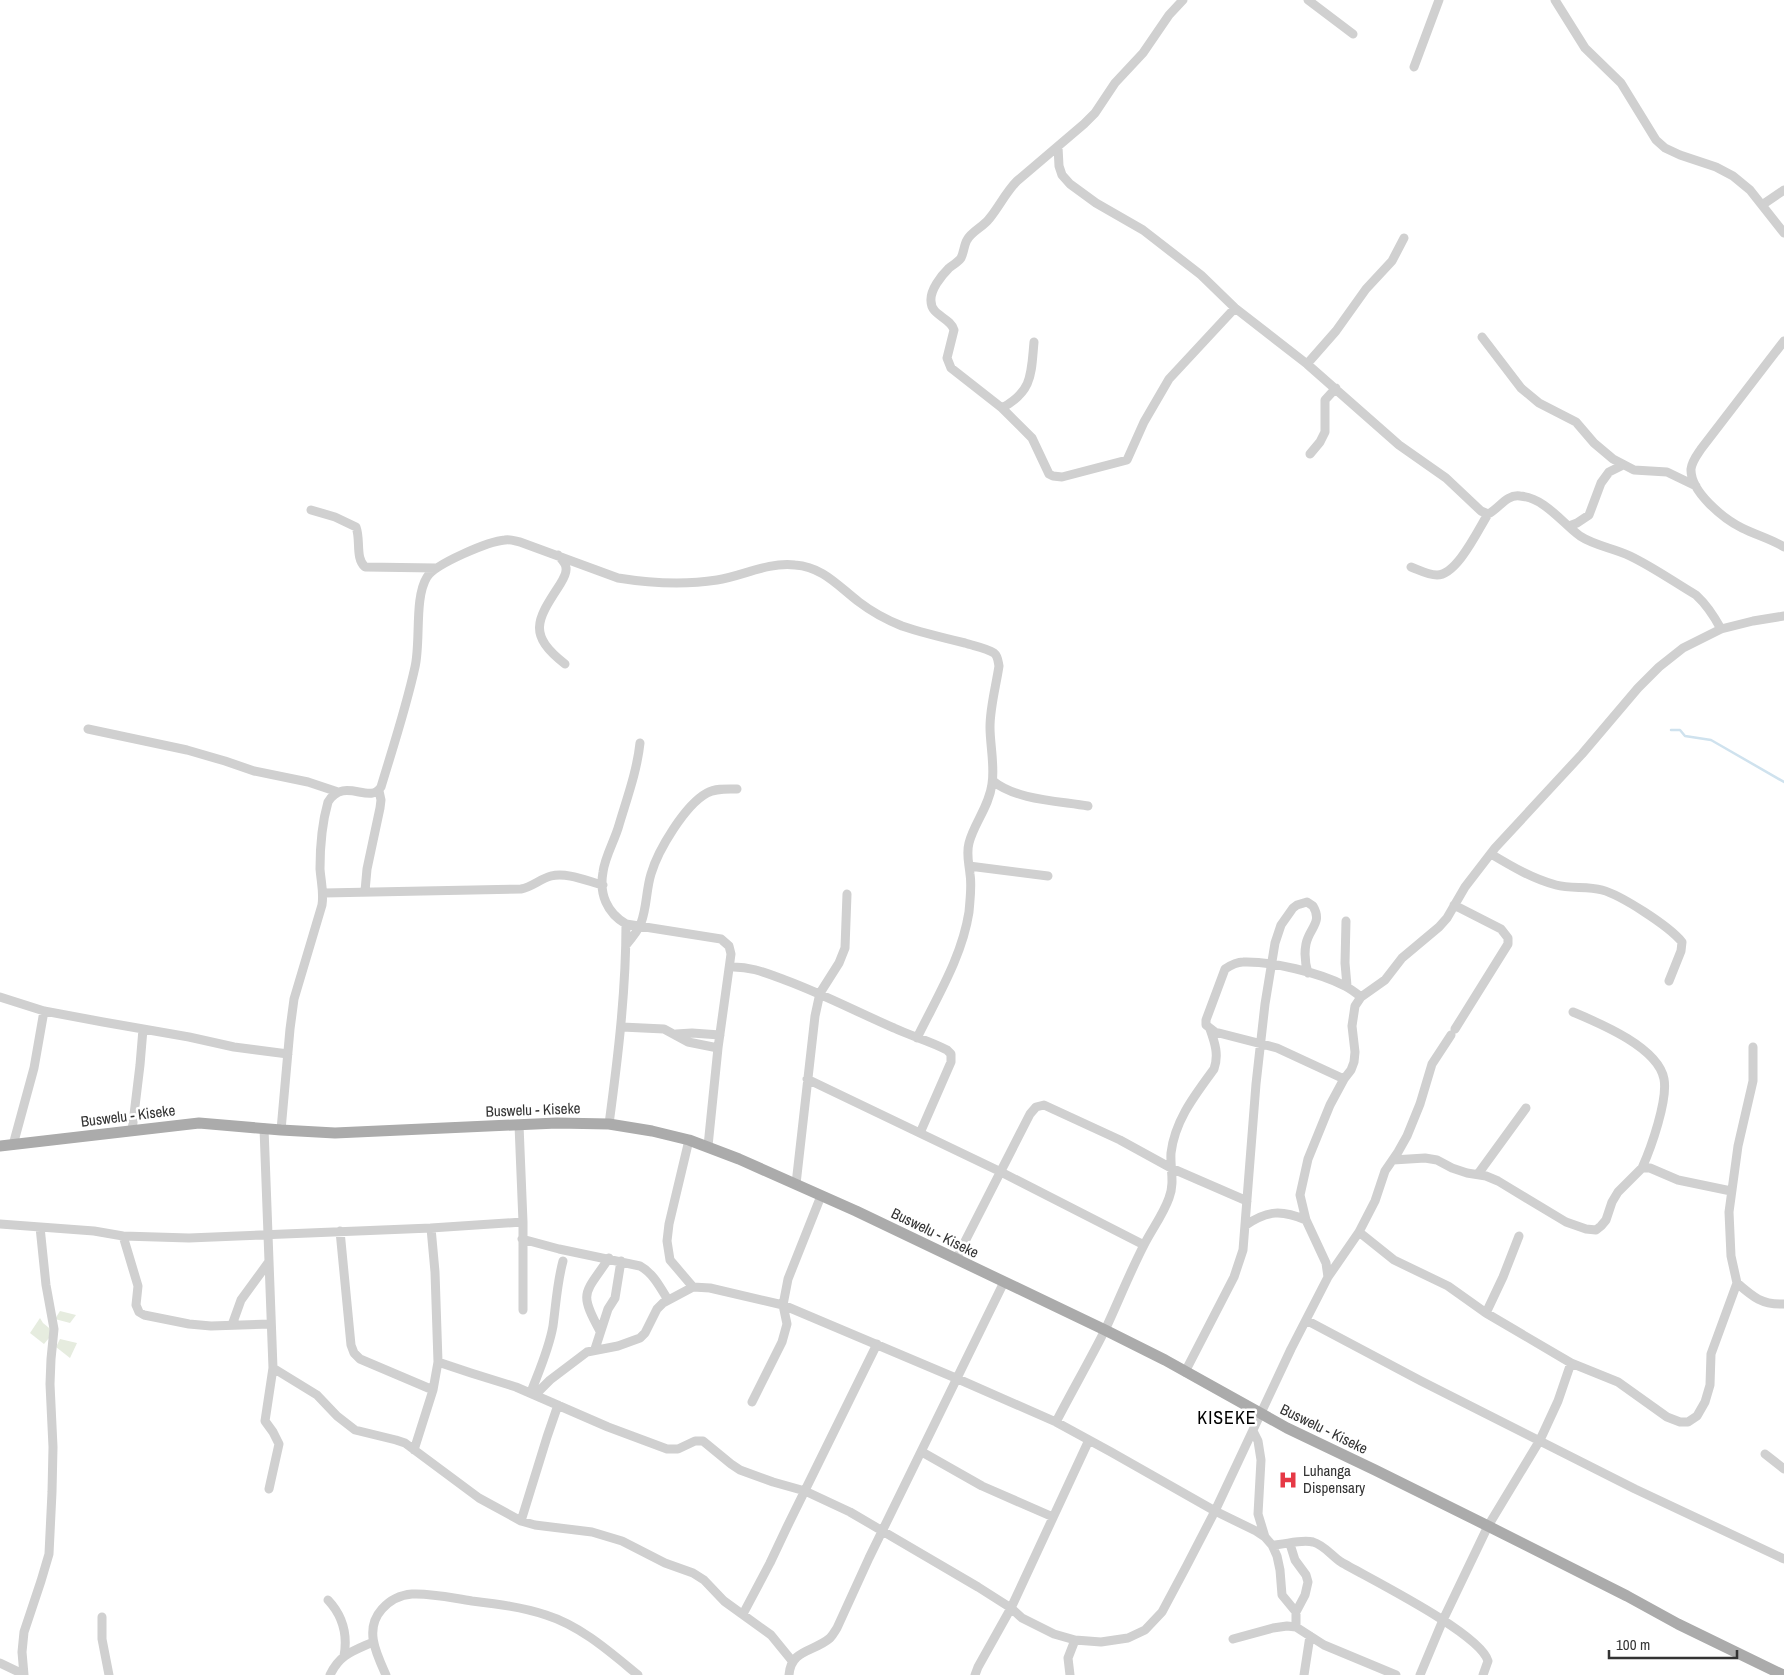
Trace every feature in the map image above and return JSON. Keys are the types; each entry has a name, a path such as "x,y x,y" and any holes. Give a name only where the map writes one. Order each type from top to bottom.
{"main road":[{"name":"Buswelu - Kiseke","path":"0,1146 199,1123 281,1130 334,1132 557,1123 609,1124 652,1131 689,1140 708,1146 856,1211 1105,1330 1165,1360 1261,1415 1488,1526 1627,1596 1678,1624 1782,1675"}],"street":[{"path":"1183,0 1169,15 1143,53 1115,83 1095,113 1058,148 1017,181 1010,188 989,220 969,236 961,258 939,280 930,300 931,306 935,312 950,322 954,330 947,358 951,368 1002,408 1032,438 1049,474 1062,477 1125,461 1129,457 1144,422 1169,379 1235,308"},
{"path":"1308,0 1353,34"},
{"path":"1414,67 1439,0"},
{"path":"1555,0 1585,48 1621,83 1656,140 1672,152 1716,167 1733,176 1750,190 1784,233"},
{"path":"1058,148 1058,166 1070,184 1096,203 1143,230 1201,276 1235,308 1336,388 1399,445 1446,478 1481,511 1488,514"},
{"path":"1762,205 1784,190"},
{"path":"1307,364 1336,331 1366,288 1392,261 1404,238"},
{"path":"1482,337 1521,388 1539,403 1576,422 1605,453 1634,470 1667,472 1696,486"},
{"path":"1784,341 1716,428 1693,461 1691,472 1696,486 1707,502 1722,515 1740,528 1772,540 1784,547"},
{"path":"1002,408 1018,397 1029,383 1034,342"},
{"path":"1310,454 1324,435 1325,400 1336,388"},
{"path":"1569,526 1588,515 1601,483 1609,472 1623,465"},
{"path":"1411,567 1425,573 1437,575 1446,572 1453,567 1463,554 1488,514 1512,496 1520,496 1543,504 1580,536 1629,556 1696,595 1708,607 1721,629"},
{"path":"310,510 335,516 356,528 360,560 365,567 436,568"},
{"path":"365,892 367,869 380,808 379,791 401,724 416,667 423,588 426,578 436,568 486,545 508,539 558,555 618,578 683,582 718,580 781,565 812,568 829,576 860,603 878,615 902,626 991,652 998,658 999,666 990,723 993,781 987,804 969,843 967,854 971,893 963,936 955,961 917,1038"},
{"path":"558,555 565,563 565,575 545,607 540,619 539,629 546,646 552,654 565,664"},
{"path":"1328,1277 1326,1263 1306,1220 1300,1195 1304,1173 1330,1105 1354,1062 1355,1052 1352,1026 1356,1006 1361,997 1385,980 1402,958 1439,927 1447,918 1464,887 1491,854 1582,754 1638,688 1659,667 1683,648 1721,629 1784,616"},
{"path":"88,728 186,750 254,771 308,782 338,792 350,790 371,794 379,791"},
{"path":"640,743 634,776 603,872 603,885 607,906 617,919 626,924 720,939 730,946 730,967 718,1048 708,1146"},
{"path":"993,781 1006,790 1088,806"},
{"path":"626,945 642,920 651,874 657,855 666,840 688,811 708,792 737,789"},
{"path":"281,1130 294,998 319,917 324,893 321,882 320,853 328,802 338,792"},
{"path":"1491,854 1541,880 1557,886 1603,890 1640,909 1661,923 1682,942 1681,951 1669,981"},
{"path":"969,866 1048,876"},
{"path":"324,893 521,890 529,888 551,876 581,879 603,885"},
{"path":"796,1184 803,1134 807,1079 820,993 839,963 845,948 847,894"},
{"path":"1185,1372 1240,1263 1244,1250 1260,1044 1275,943 1282,925 1293,908 1307,902 1313,906 1317,917 1306,944 1304,955 1308,973"},
{"path":"438,1362 534,1393 622,1433 666,1449 678,1449 692,1442 703,1441 740,1470 773,1482 805,1490 850,1512 1011,1608 1022,1618 1036,1626 1054,1634 1076,1640 1101,1642 1128,1638 1145,1630 1162,1612 1215,1511 1328,1277 1359,1232 1375,1201 1385,1171 1407,1136 1420,1104 1432,1064 1508,944 1508,938 1501,929 1454,905"},
{"path":"1346,921 1345,963 1347,986"},
{"path":"609,1124 622,1027 626,924"},
{"path":"1344,1079 1297,1056 1215,1032 1206,1025 1206,1020 1226,969 1232,964 1242,962 1272,965 1308,973 1347,986 1361,997"},
{"path":"730,967 754,969 820,993 947,1050 950,1054 951,1062 920,1133"},
{"path":"0,998 44,1011 234,1047 288,1054"},
{"path":"13,1145 34,1068 44,1011"},
{"path":"1393,1160 1425,1158 1437,1160 1467,1173 1478,1174 1498,1182 1566,1222 1586,1229 1596,1230 1606,1220 1612,1202 1618,1192 1642,1168 1649,1150 1664,1094 1664,1076 1655,1061 1631,1042 1606,1027 1572,1012"},
{"path":"622,1027 664,1029 688,1042 718,1048"},
{"path":"132,1131 143,1029"},
{"path":"1056,1422 1105,1330 1144,1245 1170,1195 1172,1143 1177,1127 1186,1109 1214,1070 1216,1062 1215,1044 1210,1029"},
{"path":"676,1034 720,1035"},
{"path":"1359,1232 1394,1260 1448,1286 1486,1313 1572,1363 1618,1382 1667,1417 1680,1422 1688,1422 1696,1416 1705,1402 1710,1385 1712,1348 1737,1283 1731,1256 1729,1212 1741,1129 1753,1081 1754,1047"},
{"path":"807,1079 999,1171 1144,1245"},
{"path":"956,1259 999,1171 1030,1114 1036,1107 1044,1105 1120,1140 1171,1168 1247,1201"},
{"path":"1478,1174 1526,1108"},
{"path":"518,1125 523,1222 523,1310"},
{"path":"264,1128 268,1263 274,1368 265,1421 278,1440 279,1449 269,1489"},
{"path":"689,1140 669,1224 667,1241 670,1260 693,1287"},
{"path":"1642,1168 1650,1168 1678,1180 1731,1191"},
{"path":"752,1402 784,1337 786,1324 784,1305 788,1279 822,1196"},
{"path":"1246,1225 1258,1217 1279,1212 1292,1214 1306,1220"},
{"path":"0,1224 94,1231 123,1236 189,1238 431,1228 523,1222"},
{"path":"0,1663 23,1674 22,1652 24,1632 42,1581 49,1554 53,1447 50,1384 54,1329 46,1285 40,1227"},
{"path":"414,1450 433,1390 438,1362 435,1272 431,1228"},
{"path":"340,1231 351,1345 354,1353 360,1359 433,1390"},
{"path":"123,1236 138,1286 136,1305 139,1312 150,1317 189,1324 211,1326 271,1324"},
{"path":"1486,1313 1519,1236"},
{"path":"522,1239 558,1249 609,1258 640,1266 647,1270 668,1300"},
{"path":"600,1331 587,1306 586,1298 588,1290 609,1258"},
{"path":"534,1393 552,1327 559,1275 563,1261"},
{"path":"595,1349 608,1310 615,1298 621,1261"},
{"path":"232,1325 241,1300 268,1263"},
{"path":"789,1675 790,1667 800,1654 830,1638 837,1628 1004,1282"},
{"path":"1737,1283 1764,1303 1772,1305 1784,1304"},
{"path":"534,1393 572,1362 595,1349 618,1346 640,1338 645,1333 657,1309 668,1300 693,1287 710,1288 784,1305 958,1378 1056,1422 1265,1537 1272,1545 1277,1556 1282,1595 1296,1612"},
{"path":"1306,1320 1421,1381 1635,1489 1784,1559"},
{"path":"744,1614 877,1344"},
{"path":"1420,1675 1443,1620 1488,1526 1540,1440 1572,1363"},
{"path":"274,1368 317,1395 341,1420 355,1430 396,1440 414,1450 479,1498 521,1521 535,1525 592,1532 622,1541 665,1563 693,1573 704,1580 724,1601 771,1635 793,1662"},
{"path":"521,1521 558,1405"},
{"path":"1253,1431 1258,1441 1262,1460 1258,1514 1265,1537"},
{"path":"975,1675 1011,1608 1089,1440"},
{"path":"922,1452 982,1486 1053,1517"},
{"path":"1765,1454 1784,1469"},
{"path":"1272,1545 1308,1541 1319,1545 1342,1562 1443,1620 1482,1650 1488,1661 1483,1675"},
{"path":"1290,1544 1308,1582 1305,1595 1296,1612 1296,1627"},
{"path":"386,1675 373,1642 372,1629 376,1616 389,1601 410,1594 428,1594 517,1607 548,1615 595,1641 638,1675"},
{"path":"328,1600 337,1610 344,1625 346,1641 344,1656"},
{"path":"102,1617 102,1639 109,1675"},
{"path":"1233,1639 1273,1628 1296,1627 1324,1646 1396,1675"},
{"path":"1304,1675 1310,1636"},
{"path":"1070,1675 1068,1658 1076,1640"},
{"path":"330,1675 336,1663 344,1656 373,1642"}],"shaded area":[{"path":"60,1311 76,1315 70,1323 55,1319"},
{"path":"40,1318 54,1332 44,1344 30,1333"},
{"path":"60,1339 77,1343 70,1358 56,1347"}],"waterway":[{"path":"1671,730 1680,730 1685,736 1711,740 1784,782"}],"place":[{"name":"Luhanga Dispensary","path":"1288,1480"}],"district":[{"name":"KISEKE","path":"1227,1418"}]}
